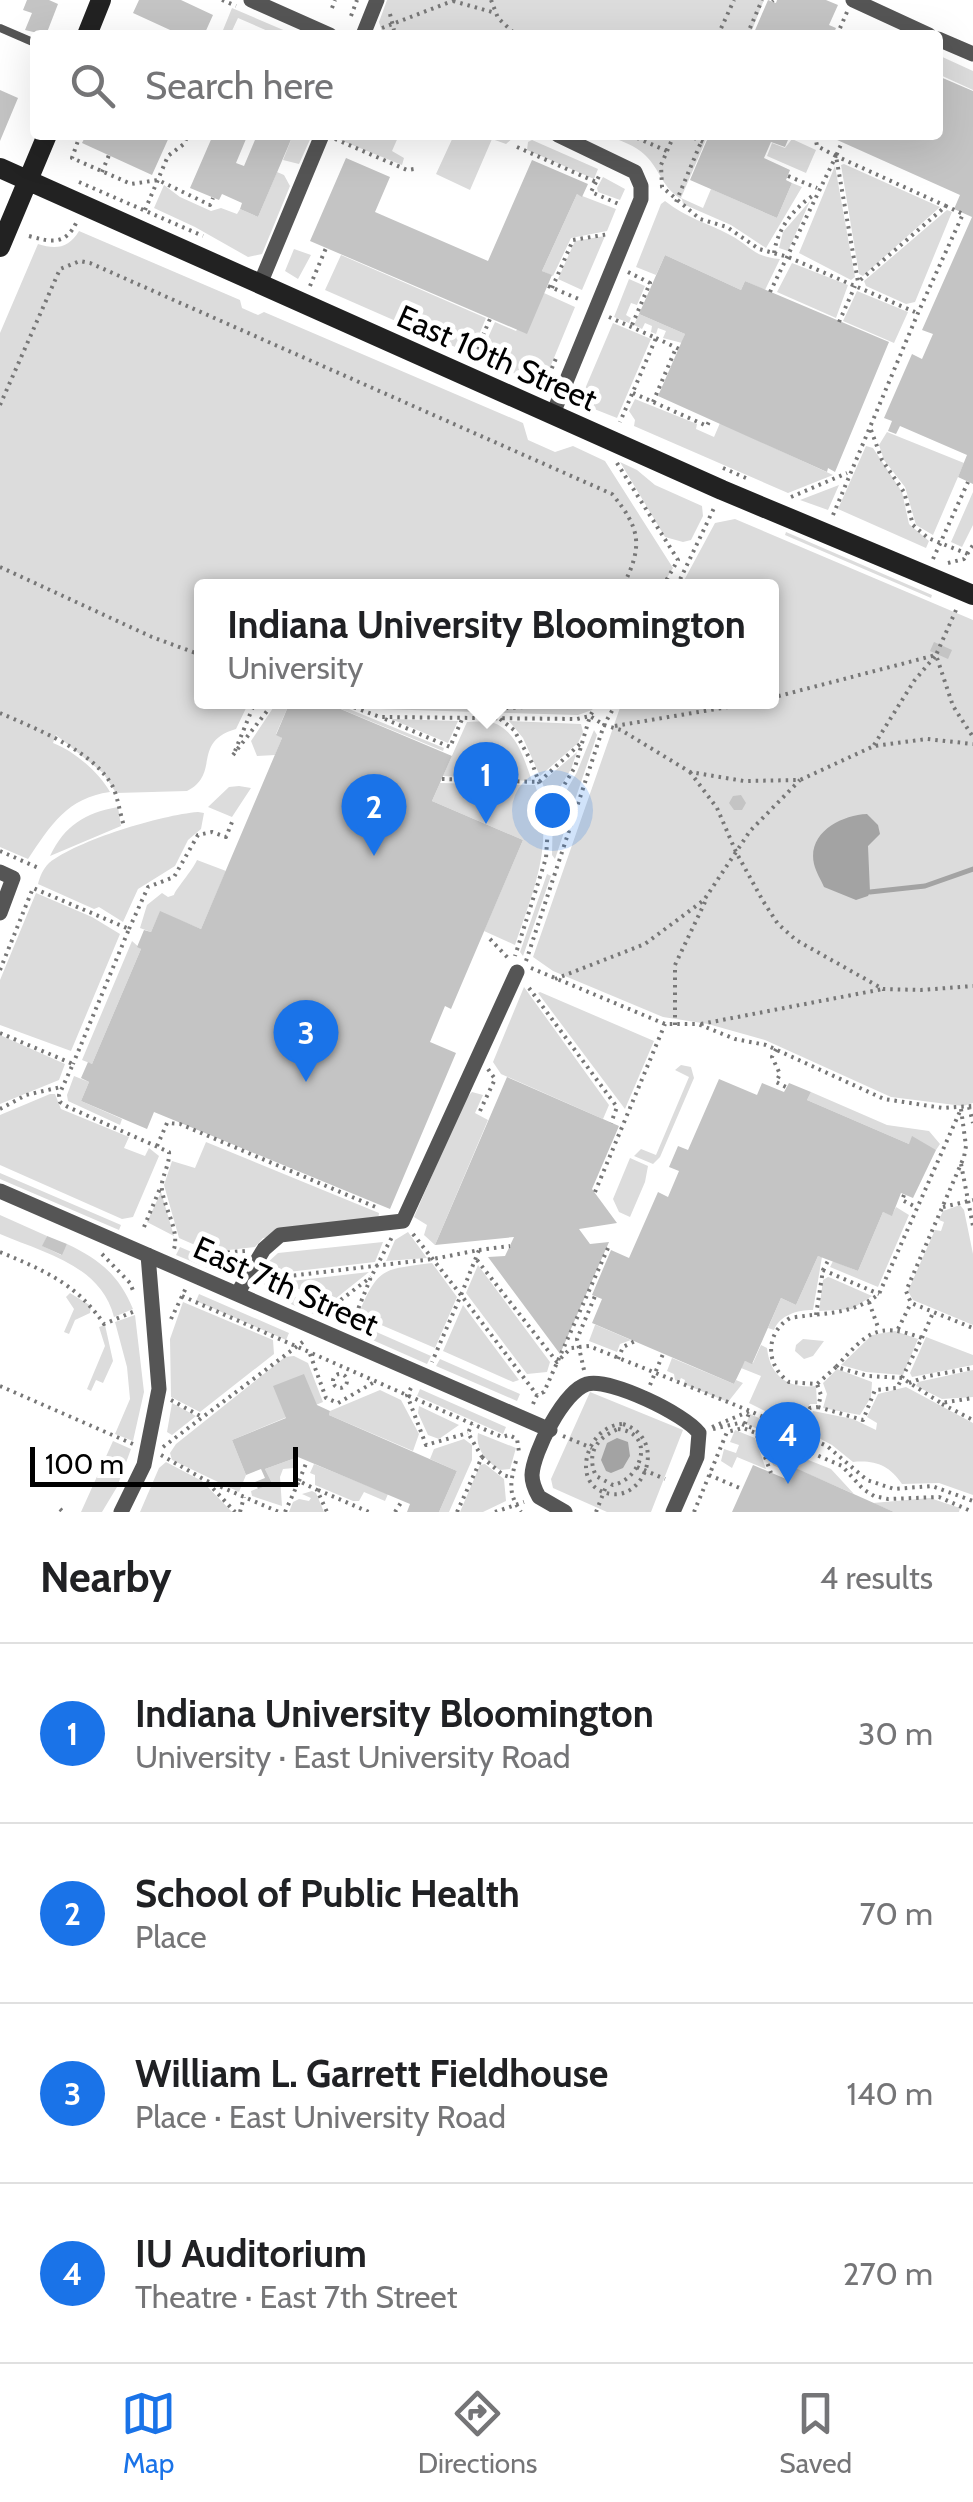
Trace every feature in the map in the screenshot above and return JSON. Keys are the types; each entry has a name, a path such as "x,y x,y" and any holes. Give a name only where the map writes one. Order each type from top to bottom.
{"street":[{"path":"88,30 101,0"},
{"path":"251,0 319,30"},
{"path":"365,30 377,0"},
{"path":"851,5 916,30"},
{"path":"943,41 973,54"},
{"path":"0,248 45,140"},
{"path":"260,284 327,140"},
{"path":"556,407 641,198 635,172 616,170 566,140"},
{"name":"East 10th Street","path":"0,168 260,284 556,407 972,593"},
{"path":"0,913 7,875"},
{"path":"237,1294 264,1249 280,1236 403,1221 518,966"},
{"name":"East 7th Street","path":"0,1191 550,1430"},
{"path":"122,1512 144,1465 159,1389 148,1256"},
{"path":"566,1512 550,1505 534,1489 534,1466 562,1403 572,1391 588,1384 610,1386 676,1413 698,1433 697,1456 674,1512"}],"lane":[{"path":"0,28 30,41"}],"path":[{"path":"332,8 335,0"},
{"path":"351,16 357,0"},
{"path":"490,0 494,13 511,30"},
{"path":"720,30 734,0"},
{"path":"749,30 762,0"},
{"path":"398,30 392,25 454,1 494,13"},
{"path":"839,30 851,5"},
{"path":"78,140 72,158 102,172 130,184 158,180 210,205 213,198"},
{"path":"145,210 168,156 186,140"},
{"path":"335,140 407,170 414,169"},
{"path":"642,140 667,151"},
{"path":"672,140 662,165 662,187 700,219 727,226 759,249 856,284 918,313"},
{"path":"676,202 704,140"},
{"path":"815,140 817,146 836,156 963,214 833,516 819,509"},
{"path":"770,292 842,142"},
{"path":"517,147 596,182"},
{"path":"162,153 168,156"},
{"path":"102,172 109,155"},
{"path":"836,156 856,284"},
{"path":"616,170 600,172 588,191 621,205"},
{"path":"788,176 816,191"},
{"path":"65,179 83,182 204,237"},
{"path":"774,253 784,222 816,191"},
{"path":"840,322 856,284 946,206"},
{"path":"602,251 615,220"},
{"path":"29,236 56,242 66,238 77,222"},
{"path":"581,300 550,286 573,240 609,234"},
{"path":"310,286 326,248"},
{"path":"0,405 60,269 80,261 90,263 612,494 626,511 638,541 636,558 626,579"},
{"path":"628,272 650,283 632,326"},
{"path":"609,317 678,349 653,402"},
{"path":"474,356 490,320"},
{"path":"620,422 656,338"},
{"path":"456,348 491,364"},
{"path":"556,407 543,388 558,353"},
{"path":"633,393 707,426 710,419"},
{"path":"871,430 882,460 904,492 913,525 928,538 968,554"},
{"path":"612,455 686,570"},
{"path":"714,464 760,484"},
{"path":"792,497 850,472"},
{"path":"968,482 933,559 950,564 968,554 973,544"},
{"path":"776,490 805,503"},
{"path":"681,579 715,506"},
{"path":"667,579 678,560"},
{"path":"0,566 194,652"},
{"path":"874,746 914,681 936,655 956,610"},
{"path":"779,696 936,655"},
{"path":"936,655 952,706 973,741"},
{"path":"252,709 233,755 269,709"},
{"path":"359,709 449,750 462,718"},
{"path":"549,810 575,767 594,709"},
{"path":"518,966 614,709"},
{"path":"607,726 714,709"},
{"path":"0,713 54,737 98,770 112,786 124,826"},
{"path":"380,717 590,716 620,730 690,772 718,808 736,852 778,924 823,957 883,989"},
{"path":"498,718 514,730 549,810 545,862 518,966"},
{"path":"555,979 644,944 704,900 768,810 800,780 874,746 928,739 973,741"},
{"path":"442,779 539,782 583,740"},
{"path":"690,772 744,781 800,780"},
{"path":"144,1227 170,1164 169,1152 68,1108 60,1102 62,1087 148,887 174,877 198,835 212,832 226,837 232,822"},
{"path":"0,850 41,869"},
{"path":"545,862 558,867"},
{"path":"0,970 33,888 129,930"},
{"path":"675,1025 675,965 711,890"},
{"path":"490,939 518,966 618,1107 611,1123"},
{"path":"518,966 675,1025 883,989 973,986"},
{"path":"594,1192 665,1024"},
{"path":"698,1024 776,1049 884,1099 971,1107 973,1123"},
{"path":"0,1033 73,1064"},
{"path":"776,1049 772,1057 780,1074 776,1082 786,1087"},
{"path":"0,1109 26,1095 62,1087"},
{"path":"898,1329 910,1303 906,1292 961,1164 966,1146 961,1109"},
{"path":"922,1338 898,1329 879,1330 863,1338 816,1384 795,1384 776,1371 770,1356 774,1336 784,1320 850,1312 878,1294 918,1195 961,1109"},
{"path":"157,1146 167,1123 180,1124 403,1221 537,1395 544,1392 608,1248"},
{"path":"961,1164 973,1226"},
{"path":"161,1186 177,1242"},
{"path":"904,1195 902,1200 916,1207"},
{"path":"943,1207 971,1201"},
{"path":"336,1363 371,1277 403,1221"},
{"path":"262,1279 510,1246"},
{"path":"0,1252 58,1277 90,1303 104,1324 139,1310 130,1283 103,1255 90,1248"},
{"path":"205,1254 264,1249"},
{"path":"422,1456 426,1445 407,1395 418,1373 431,1363 478,1250"},
{"path":"476,1258 558,1362"},
{"path":"816,1314 829,1259"},
{"path":"824,1270 878,1294"},
{"path":"330,1308 371,1277"},
{"path":"182,1296 502,1437 517,1439 520,1450 511,1477 512,1498 521,1512"},
{"path":"588,1384 577,1339 595,1296"},
{"path":"870,1302 879,1330"},
{"path":"910,1303 973,1328"},
{"path":"875,1390 897,1388 933,1312"},
{"path":"766,1333 774,1336"},
{"path":"618,1358 623,1347 635,1342"},
{"path":"558,1362 579,1345"},
{"path":"579,1345 750,1411 827,1446 867,1480 894,1489 932,1486 973,1501"},
{"path":"162,1448 297,1347"},
{"path":"309,1352 330,1400 338,1403 376,1381"},
{"path":"655,1374 663,1354"},
{"path":"836,1366 902,1378 973,1420"},
{"path":"342,1374 345,1367"},
{"path":"909,1383 973,1368"},
{"path":"324,1387 342,1374"},
{"path":"342,1374 350,1397"},
{"path":"788,1428 806,1418 810,1408 863,1420 875,1390 876,1376"},
{"path":"333,1382 344,1386"},
{"path":"816,1384 821,1395 818,1408"},
{"path":"942,1403 973,1398"},
{"path":"169,1400 202,1417"},
{"path":"327,1410 330,1400"},
{"path":"744,1426 750,1411"},
{"path":"698,1433 750,1411"},
{"path":"698,1433 738,1423 744,1426 756,1433 771,1473"},
{"path":"468,1433 472,1424"},
{"path":"618,1424 631,1429 642,1433 647,1443 645,1470 627,1491 616,1495 604,1492 587,1477 586,1457 596,1437 610,1427 618,1424"},
{"path":"694,1512 727,1432 744,1426 842,1466 862,1490 874,1496 939,1497 973,1512"},
{"path":"591,1448 596,1476 607,1484 624,1482 637,1467 640,1447 631,1429"},
{"path":"550,1430 591,1448"},
{"path":"426,1445 468,1433"},
{"path":"468,1433 482,1457 511,1477"},
{"path":"457,1512 482,1457"},
{"path":"285,1512 307,1461"},
{"path":"637,1467 665,1480"},
{"path":"709,1475 742,1490"},
{"path":"205,1480 237,1512 244,1497"},
{"path":"300,1481 369,1512"},
{"path":"596,1512 607,1484"},
{"path":"318,1490 327,1512"},
{"path":"395,1512 402,1501"},
{"path":"496,1512 516,1505"}],"shaded area":[{"path":"387,0 764,0 752,30 381,30 379,22"},
{"path":"232,8 283,30 266,30 238,18 232,30 223,30"},
{"path":"943,57 973,71 973,90 943,76"},
{"path":"291,140 310,140 299,164 283,160"},
{"path":"340,140 397,140 392,151 404,158 402,165"},
{"path":"452,140 492,140 470,190 436,174"},
{"path":"532,140 598,169 594,179 527,150"},
{"path":"618,140 706,140 681,198 703,208 711,189 777,218 792,183 802,187 766,248 731,225 683,204 645,155"},
{"path":"794,140 816,150 806,173 767,156 772,143 785,148"},
{"path":"841,165 940,207 863,276 859,274"},
{"path":"835,166 855,277 851,280 799,253"},
{"path":"277,172 284,175 290,186 262,254 248,257 154,208 164,185 211,211 221,208 237,214 240,209 258,217"},
{"path":"603,177 625,189 620,200 598,192"},
{"path":"577,194 616,209 607,231 571,238 553,276 542,271"},
{"path":"665,201 758,253 780,259 765,290 745,281 741,290 665,255 656,275 636,267"},
{"path":"810,201 788,251 779,248 783,232"},
{"path":"947,210 952,212 915,302 906,304 866,286 864,281"},
{"path":"79,231 240,300 242,308 258,315 264,312 523,423 528,440 555,452 573,446 605,461 673,568 666,579 194,579 194,709 246,709 236,729 214,742 203,776 187,791 116,793 103,773 56,735 53,743 85,763 110,792 82,800 61,815 28,859 0,847 0,333 38,244 51,247 71,241"},
{"path":"605,236 582,290 558,279 575,241"},
{"path":"294,249 311,255 298,279 285,271"},
{"path":"341,255 486,318 471,354 325,290"},
{"path":"792,263 848,285 836,318 777,292"},
{"path":"629,279 645,286 637,305 631,303 626,315 631,318 629,323 614,317"},
{"path":"857,291 908,312 894,343 843,321"},
{"path":"544,293 575,307 541,385 479,358 495,322 516,331"},
{"path":"639,314 685,334 682,343 663,338 666,331 658,328 656,334 651,332 652,326 645,323 642,329 634,325"},
{"path":"613,323 651,339 617,418 579,403"},
{"path":"635,399 697,424 696,429 714,437 720,423 833,475 788,493 634,426 629,411"},
{"path":"887,432 964,463 933,535 916,525 905,487 884,460 879,445"},
{"path":"866,446 873,448 902,492 909,524 929,541 926,548 838,509"},
{"path":"620,462 655,485 702,506 703,516 691,540 665,537"},
{"path":"839,485 828,510 800,500"},
{"path":"973,492 973,525 962,547 951,542"},
{"path":"735,519 973,620 973,1103 963,1106 891,1097 765,1040 708,1024 663,1017 553,971 533,957 620,709 779,709 779,579 685,579 715,523"},
{"path":"786,532 932,595 931,598 785,535"},
{"path":"272,709 287,709 276,734 282,738 275,755 257,756 251,741"},
{"path":"341,709 444,748 443,751"},
{"path":"380,709 593,709 578,715"},
{"path":"391,719 458,721 448,743"},
{"path":"488,721 512,736 532,781 443,776 467,722"},
{"path":"509,721 581,724 583,732 578,743 540,776 523,738"},
{"path":"594,730 597,735 555,859 553,814 577,772"},
{"path":"577,752 571,769 550,804 542,782"},
{"path":"440,783 535,785 541,806 543,846 515,945 484,931 523,840 432,801"},
{"path":"229,787 251,788 232,817 208,807"},
{"path":"118,807 121,826 50,856 62,836 77,822"},
{"path":"204,813 201,829 188,840 175,866 138,889 123,922 99,907 94,909 38,884 49,863 79,846 142,823"},
{"path":"867,814 878,825 880,834 868,846 870,892 856,900 824,887 813,853 828,828"},
{"path":"197,860 226,871 201,929 160,912 151,932 140,928 147,905 162,893 174,895"},
{"path":"547,874 551,876 523,956 520,952"},
{"path":"36,893 120,934 71,1051 0,1025 0,980"},
{"path":"132,941 141,949 92,1064 82,1060"},
{"path":"524,987 609,1105 603,1119 501,1074 493,1062"},
{"path":"538,993 654,1041 625,1109"},
{"path":"0,1035 65,1064 59,1080 0,1104"},
{"path":"681,1065 691,1067 694,1078 660,1157 653,1164 634,1156 641,1149 656,1155 689,1077 675,1070"},
{"path":"74,1076 89,1082 81,1101 122,1119 120,1125 68,1101"},
{"path":"472,1092 483,1095 475,1113 488,1120 435,1245 424,1235 427,1225 414,1217 465,1099"},
{"path":"811,1092 887,1125 929,1131 940,1144 936,1150 909,1144 807,1100"},
{"path":"55,1094 61,1109 129,1137 124,1148 145,1156 149,1148 159,1156 133,1217 122,1219 0,1165 0,1115"},
{"path":"206,1142 379,1213 378,1221 263,1238 255,1247 211,1252 179,1238 164,1185 172,1161 195,1168"},
{"path":"630,1158 648,1166 630,1217 619,1212 613,1199"},
{"path":"0,1173 121,1225 119,1230 0,1179"},
{"path":"161,1192 174,1236 147,1222"},
{"path":"960,1205 973,1254 973,1325 913,1300 908,1291 935,1230 941,1231 944,1222 939,1220 943,1211"},
{"path":"896,1207 909,1215 878,1287 830,1267 833,1261 858,1271 883,1212 892,1215"},
{"path":"0,1215 47,1236 43,1246 61,1255 67,1244 98,1262 114,1277 133,1309 114,1317 107,1299 84,1273 0,1234"},
{"path":"408,1232 427,1258 386,1261 395,1240"},
{"path":"383,1242 375,1262 262,1275 266,1264 278,1253"},
{"path":"180,1247 233,1270 217,1272 176,1255"},
{"path":"818,1256 822,1257 813,1310 790,1314 774,1330 768,1328 781,1298 796,1305"},
{"path":"432,1263 457,1297 435,1348 358,1315 371,1287 384,1273"},
{"path":"478,1265 550,1362 547,1372 527,1374 466,1293"},
{"path":"369,1272 330,1303 283,1282"},
{"path":"828,1277 872,1296 852,1309 819,1311 823,1280"},
{"path":"263,1283 321,1308 318,1316 273,1296"},
{"path":"70,1293 91,1306 90,1313 75,1320 69,1334 64,1332 74,1309 66,1297"},
{"path":"199,1294 289,1333 286,1340 196,1301"},
{"path":"183,1302 273,1340 274,1354 200,1412 171,1397 170,1339"},
{"path":"463,1305 519,1380 513,1382 443,1351"},
{"path":"135,1315 144,1392 133,1441 115,1434 130,1399 127,1367 115,1322"},
{"path":"356,1323 431,1356 427,1364 352,1331"},
{"path":"105,1325 113,1361 103,1383 96,1380 91,1391 87,1389 105,1346 99,1327"},
{"path":"595,1325 631,1340 620,1344 617,1352 589,1341"},
{"path":"895,1331 918,1339 903,1375 841,1365 872,1335"},
{"path":"926,1337 973,1355 973,1365 912,1377 910,1373"},
{"path":"803,1339 824,1341 813,1356 804,1359 795,1351"},
{"path":"761,1345 767,1348 772,1366 782,1379 816,1386 817,1404 810,1404 803,1417 791,1424 749,1403 761,1376 741,1368 745,1361 753,1363"},
{"path":"294,1356 308,1363 323,1402 232,1440 246,1475 239,1492 172,1460 170,1453 176,1444 285,1357"},
{"path":"672,1358 734,1384 736,1380 743,1383 728,1402 684,1384 681,1378 679,1382 675,1380 674,1374 667,1371"},
{"path":"440,1359 520,1394 517,1401 436,1366"},
{"path":"837,1369 872,1382 871,1397 860,1415 823,1408 827,1394 823,1383"},
{"path":"973,1370 973,1397 942,1399 916,1386 918,1382"},
{"path":"906,1387 973,1423 973,1495 939,1483 902,1484 887,1468 853,1462 832,1445 798,1427 807,1422 813,1411 853,1419 876,1430 877,1423 867,1417 878,1394"},
{"path":"420,1389 506,1427 503,1434 417,1396"},
{"path":"380,1390 401,1400 419,1434 413,1451 329,1415 330,1411"},
{"path":"590,1392 683,1430 651,1512 607,1512 553,1488 551,1479"},
{"path":"172,1403 196,1416 172,1435 167,1432"},
{"path":"419,1406 459,1425 439,1439 428,1435 418,1413"},
{"path":"750,1414 810,1441 806,1449 746,1424"},
{"path":"735,1430 755,1438 766,1469 737,1457 732,1468 721,1461 724,1449 736,1453 739,1445 730,1442"},
{"path":"478,1433 516,1448 510,1469 500,1470 487,1459 480,1450"},
{"path":"617,1438 628,1442 630,1456 623,1468 611,1473 601,1460 607,1443"},
{"path":"464,1439 472,1445 472,1460 449,1512 439,1512 457,1471 430,1459 434,1449"},
{"path":"113,1441 131,1449 117,1487 102,1512 81,1512"},
{"path":"763,1442 831,1469 854,1494 792,1467 789,1473 773,1465"},
{"path":"298,1457 294,1468 283,1469 280,1477 282,1506 252,1496 251,1491 272,1483 265,1469"},
{"path":"166,1462 202,1481 232,1512 140,1512 159,1468"},
{"path":"314,1464 388,1494 385,1501 364,1492 359,1501 353,1501 315,1485 315,1475 310,1473"},
{"path":"485,1464 504,1479 506,1501 483,1512 460,1512 480,1465"},
{"path":"312,1491 324,1512 289,1512 293,1502 309,1501 311,1498 302,1494"},
{"path":"930,1498 960,1508 959,1512 894,1512 873,1503"}],"building":[{"path":"27,0 58,4 48,30 25,30 32,13 23,10"},
{"path":"139,0 181,0 213,15 206,30 170,30 133,13"},
{"path":"768,0 826,0 838,5 829,25 835,30 755,30"},
{"path":"943,78 973,91 973,484 958,477 967,455 900,426 896,434 888,431 892,421 884,418 912,354 922,359 933,334 922,330 972,217 954,209 960,195 837,140 943,140"},
{"path":"0,90 18,98 0,141"},
{"path":"84,140 168,140 152,175 82,143"},
{"path":"211,140 246,140 236,163 244,166 255,140 291,140 258,217 240,209 242,203 222,194 219,200 190,188"},
{"path":"707,140 788,140 785,147 771,142 764,158 790,170 786,180 792,183 777,218 690,180"},
{"path":"346,158 390,177 375,212 488,261 532,160 588,184 582,197 577,194 542,271 552,275 527,334 310,241"},
{"path":"665,255 741,290 745,281 889,342 835,472 828,468 827,472 658,396 685,334 639,314"},
{"path":"934,642 952,650 948,659 930,651"},
{"path":"287,709 341,709 452,756 432,801 523,840 451,1009 445,1006 430,1042 456,1053 390,1209 154,1112 147,1129 81,1101 89,1082 81,1078 88,1062 92,1064 141,949 137,947 144,930 151,932 160,911 201,929 282,738 276,735"},
{"path":"741,795 746,803 742,810 734,810 729,803 733,796"},
{"path":"507,1077 619,1126 592,1189 617,1223 579,1229 590,1244 609,1242 560,1354 488,1257 505,1256 514,1237 435,1245"},
{"path":"719,1079 757,1095 762,1083 784,1092 789,1083 811,1092 807,1100 909,1144 912,1136 936,1150 913,1198 901,1193 892,1216 883,1212 858,1271 818,1256 796,1305 781,1298 752,1364 745,1361 734,1384 592,1323 602,1299 592,1295 611,1250 629,1258 658,1192 668,1197 679,1171 669,1167 678,1146 688,1150"},
{"path":"47,1236 67,1244 62,1255 42,1246"},
{"path":"304,1374 317,1405 330,1411 329,1415 457,1471 439,1512 407,1512 410,1504 298,1457 265,1469 272,1483 258,1489 255,1482 265,1478 261,1469 246,1475 232,1440 286,1418 273,1386"},
{"path":"753,1465 786,1479 791,1466 894,1512 732,1512"}],"waterway":[{"path":"870,892 925,886 973,869"}],"place":[{"name":"Indiana University Bloomington","path":"486,824"},
{"name":"School of Public Health","path":"374,856"},
{"name":"William L. Garrett Fieldhouse","path":"306,1082"},
{"name":"IU Auditorium","path":"788,1484"}]}
